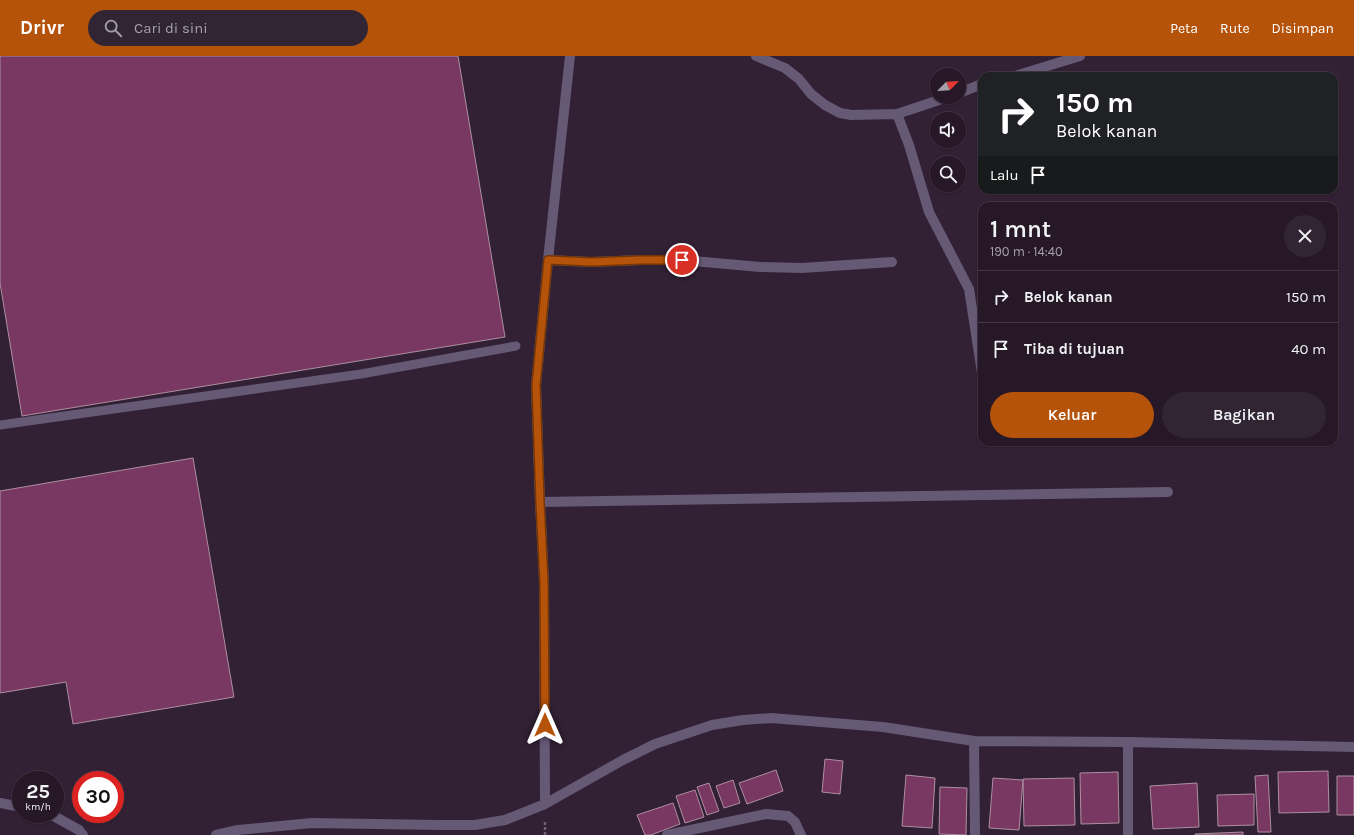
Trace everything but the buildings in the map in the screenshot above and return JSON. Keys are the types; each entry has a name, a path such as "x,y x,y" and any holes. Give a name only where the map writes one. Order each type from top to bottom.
{"street":[{"path":"545,804 544,582 536,385 570,56"},
{"path":"756,56 785,68 799,79 811,94 825,105 840,113 851,115 897,114 930,103"},
{"path":"1028,72 1080,56"},
{"path":"966,90 978,86"},
{"path":"897,114 909,145 929,212 969,289 978,347"},
{"path":"548,260 592,262 682,260 760,267 802,268 892,262"},
{"path":"540,502 1168,492"},
{"path":"216,835 238,830 312,823 401,825 475,824 506,820 545,804 623,760 655,744 712,725 743,720 782,718 876,726 974,740 1354,747"},
{"path":"974,740 975,835"},
{"path":"1128,742 1128,835"},
{"path":"0,803 12,805"},
{"path":"667,835 766,814 788,816 795,822 801,835"},
{"path":"64,822 79,830 83,835"}],"lane":[{"path":"0,425 361,374 516,346"}],"route":[{"path":"545,725 544,582 536,385 548,260 592,262 682,260"}]}
